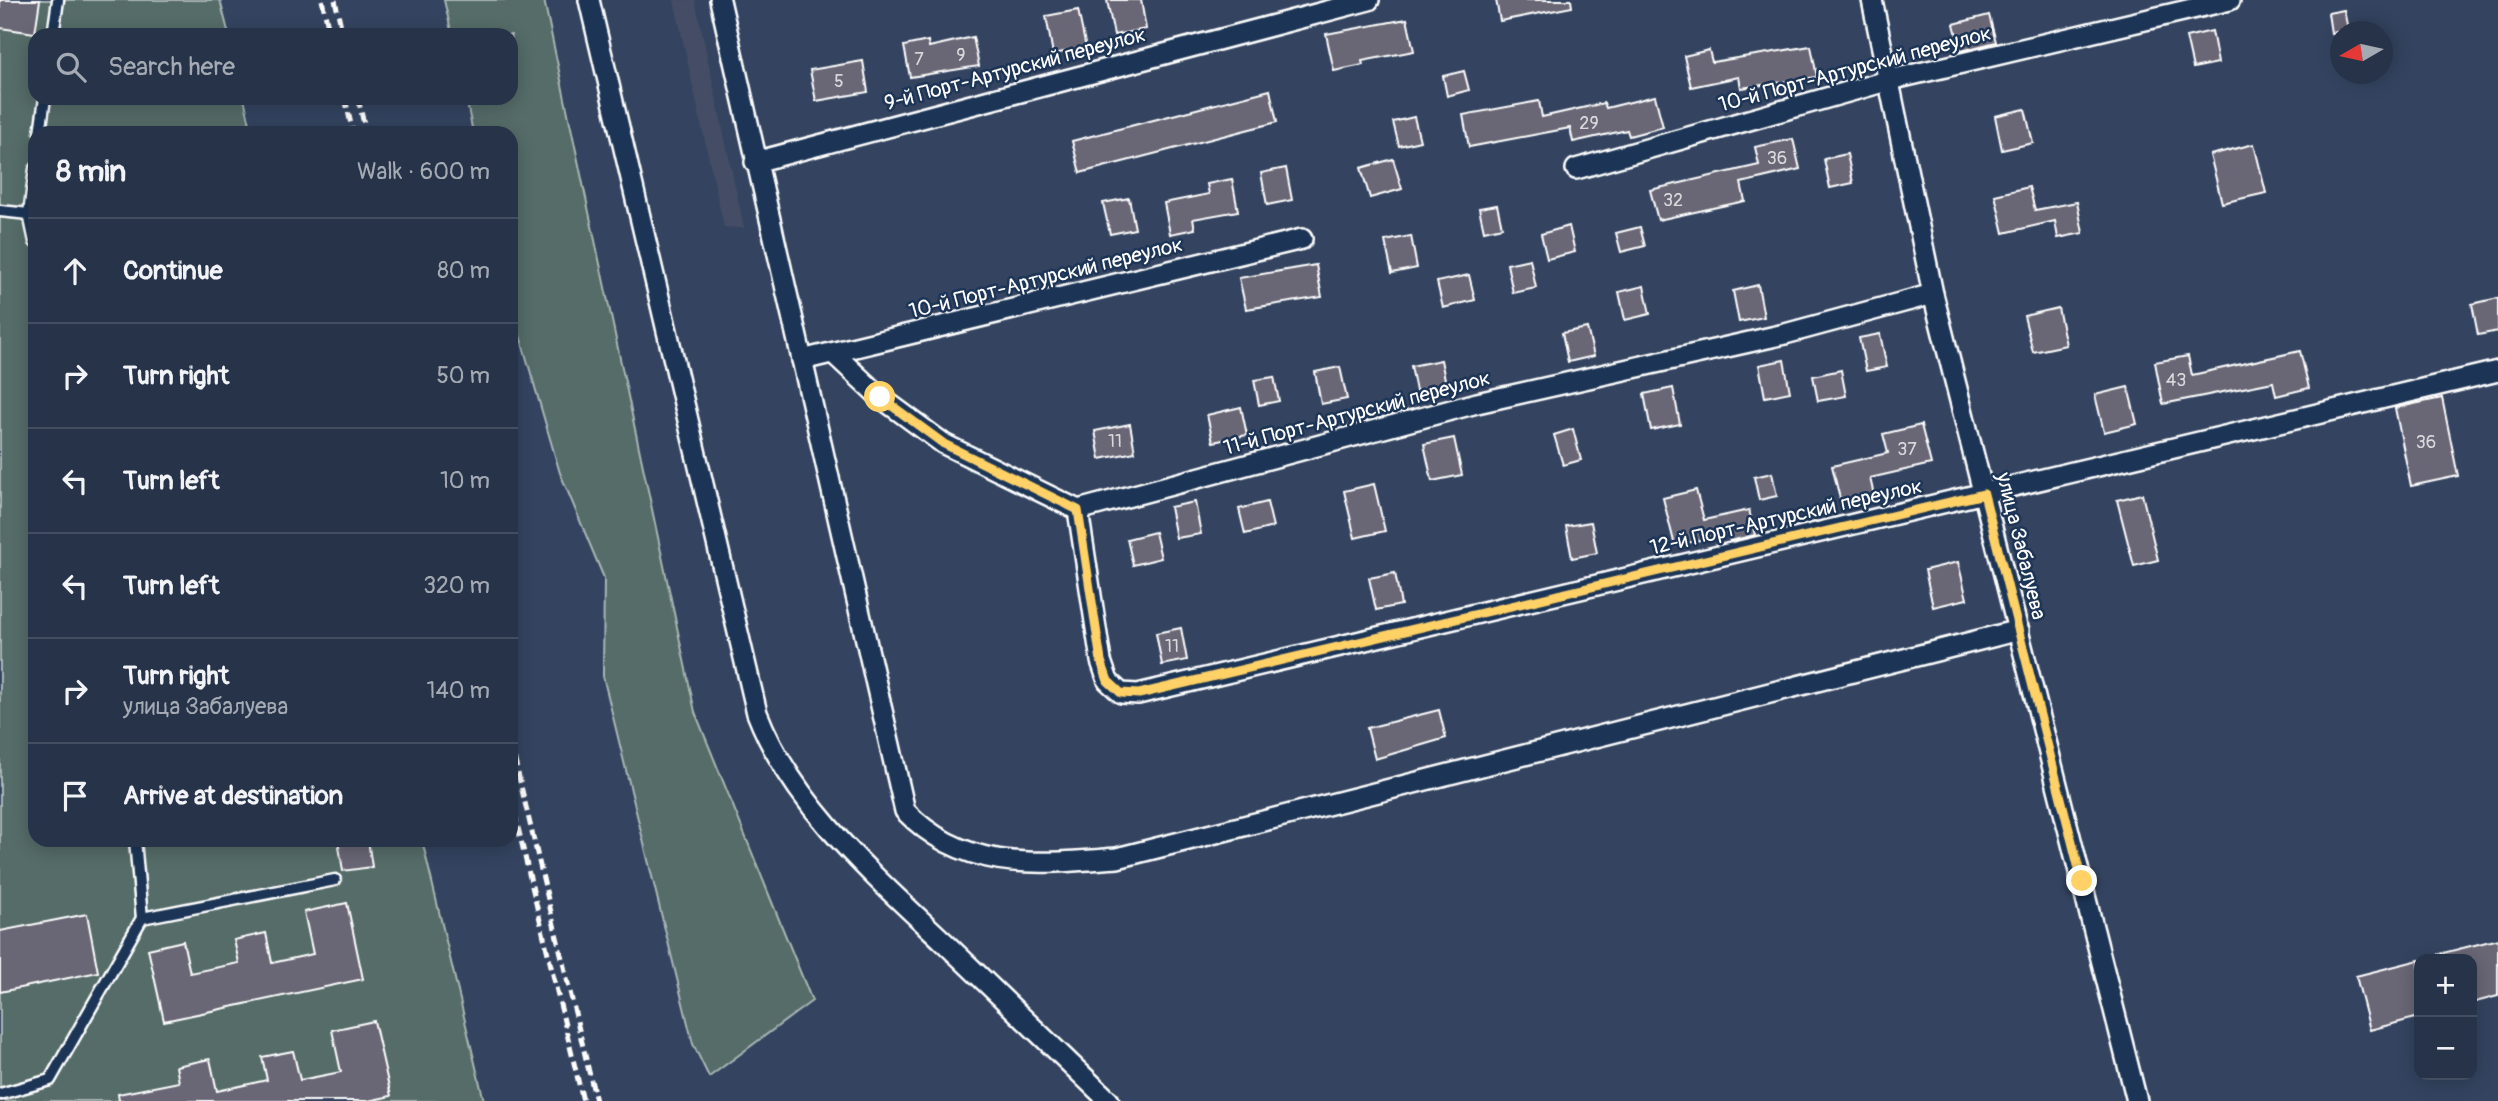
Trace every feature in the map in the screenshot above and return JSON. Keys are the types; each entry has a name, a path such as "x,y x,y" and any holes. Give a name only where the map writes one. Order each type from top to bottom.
{"street":[{"path":"589,0 757,713 768,740 797,789 892,893 1109,1101"},
{"path":"720,0 905,811 926,833 954,848 996,860 1042,863 1117,858 2019,630"},
{"name":"9-й Порт-Артурский переулок","path":"755,162 1369,0"},
{"name":"улица Забалуева","path":"1872,0 1891,80 1933,294 2137,1101"},
{"name":"10-й Порт-Артурский переулок","path":"1576,169 1891,80 2230,0"},
{"name":"10-й Порт-Артурский переулок","path":"802,360 1302,239"},
{"name":"11-й Порт-Артурский переулок","path":"1078,510 1477,403 1785,334 1933,294"},
{"path":"833,353 880,397 944,444 1078,510"},
{"name":"12-й Порт-Артурский переулок","path":"1078,510 1101,661 1108,681 1121,693 1139,694 2498,371"}],"lane":[{"path":"54,28 58,0"},
{"path":"41,126 44,105"},
{"path":"0,211 28,214"},
{"path":"0,1094 50,1080 142,918 136,847"},
{"path":"142,918 335,880"}],"shaded area":[{"path":"674,0 695,0 744,228 724,227"}],"green space":[{"path":"0,0 220,0 227,28 28,28 28,105 246,105 250,126 28,126 28,847 424,847 484,1101 0,1101"},
{"path":"444,0 544,0 695,712 812,1001 709,1077 693,1044 603,676 604,578 560,473 518,329 518,126 472,126 467,105 518,105 518,28 450,28"}],"building":[{"path":"0,0 40,0 36,28 28,28 28,32 0,28"},
{"path":"1107,0 1141,0 1146,29 1114,35"},
{"path":"1496,0 1571,0 1572,7 1500,21"},
{"path":"1078,10 1086,48 1053,54 1046,16"},
{"path":"2344,10 2346,21 2330,21 2330,26 2328,13"},
{"path":"1989,15 1996,42 1961,51 1954,24"},
{"path":"1407,19 1414,51 1362,61 1363,65 1334,71 1326,34"},
{"path":"2212,31 2218,63 2193,68 2186,37"},
{"path":"973,37 979,66 910,77 904,46 928,41 929,47"},
{"path":"1811,46 1817,77 1741,88 1739,77 1691,87 1684,56 1709,50 1712,62"},
{"path":"863,61 868,92 816,101 810,70"},
{"path":"1464,71 1469,90 1447,96 1443,76"},
{"path":"1270,90 1277,122 1080,173 1072,141"},
{"path":"1655,96 1663,127 1629,136 1627,130 1573,142 1570,128 1469,147 1463,115 1539,101 1542,117 1604,103 1606,108"},
{"path":"2025,109 2033,143 2002,150 1995,116"},
{"path":"1414,117 1420,141 1399,146 1393,122"},
{"path":"1793,139 1800,169 1741,183 1745,201 1658,220 1650,190 1759,165 1755,147"},
{"path":"2254,144 2266,193 2222,203 2210,155"},
{"path":"1847,154 1853,183 1830,188 1824,159"},
{"path":"1393,159 1402,189 1370,198 1361,168"},
{"path":"1286,168 1292,200 1267,205 1261,173"},
{"path":"1232,179 1238,211 1193,219 1195,229 1170,234 1164,203 1209,194 1207,184"},
{"path":"2029,187 2035,210 2077,202 2083,233 2058,238 2055,221 2004,233 1995,195"},
{"path":"1129,198 1135,229 1110,234 1103,203"},
{"path":"1497,205 1502,227 1484,231 1479,208"},
{"path":"1569,226 1575,252 1547,259 1541,234"},
{"path":"1640,227 1645,246 1621,252 1616,233"},
{"path":"1411,236 1417,268 1392,273 1385,241"},
{"path":"1530,259 1536,288 1513,293 1507,264"},
{"path":"1316,265 1322,297 1246,309 1239,278"},
{"path":"1469,275 1475,300 1443,308 1437,282"},
{"path":"1758,285 1764,317 1739,322 1733,291"},
{"path":"1644,286 1650,314 1625,320 1619,292"},
{"path":"2498,298 2498,331 2478,335 2472,304"},
{"path":"2058,308 2066,345 2033,352 2024,316"},
{"path":"1587,328 1594,356 1568,362 1562,333"},
{"path":"1880,334 1887,367 1866,371 1859,338"},
{"path":"2300,351 2309,388 2276,396 2273,382 2163,404 2155,362 2188,356 2192,375"},
{"path":"1441,360 1446,384 1416,391 1411,366"},
{"path":"1784,360 1790,392 1765,397 1759,365"},
{"path":"1340,367 1347,399 1321,404 1315,372"},
{"path":"1841,370 1846,396 1818,401 1813,376"},
{"path":"1274,377 1279,401 1259,405 1254,380"},
{"path":"2128,387 2137,424 2104,432 2095,395"},
{"path":"1673,388 1680,424 1651,430 1644,394"},
{"path":"2442,398 2458,476 2411,486 2395,408"},
{"path":"1241,407 1247,435 1213,442 1207,415"},
{"path":"1130,424 1135,452 1100,459 1095,431"},
{"path":"1921,425 1931,464 1870,478 1874,495 1841,503 1832,466 1888,453 1883,434"},
{"path":"1573,429 1581,460 1563,465 1554,435"},
{"path":"1454,438 1462,475 1432,481 1424,444"},
{"path":"1772,473 1777,496 1759,500 1754,477"},
{"path":"1374,484 1385,531 1355,538 1344,491"},
{"path":"1696,490 1704,520 1749,510 1755,535 1730,541 1728,533 1675,546 1663,498"},
{"path":"2142,494 2158,560 2134,566 2117,500"},
{"path":"1195,502 1201,534 1176,538 1170,507"},
{"path":"1267,502 1273,527 1245,534 1239,509"},
{"path":"1591,522 1597,553 1572,558 1566,526"},
{"path":"1155,532 1161,558 1133,565 1127,539"},
{"path":"1958,562 1967,599 1933,607 1925,570"},
{"path":"1395,573 1401,605 1376,610 1369,578"},
{"path":"1181,628 1187,660 1162,665 1156,633"},
{"path":"1439,710 1446,738 1375,759 1367,728"},
{"path":"339,847 369,847 372,867 343,871"},
{"path":"347,903 363,979 164,1021 148,949 183,941 190,973 239,963 234,940 266,933 272,963 313,954 304,912"},
{"path":"87,914 98,972 0,992 0,931"},
{"path":"2498,939 2498,996 2477,1002 2477,954 2439,954"},
{"path":"2414,961 2414,1018 2370,1030 2356,976"},
{"path":"374,1021 391,1096 368,1101 119,1101 118,1094 179,1082 176,1066 210,1059 217,1091 267,1080 262,1057 293,1051 300,1080 341,1072 332,1030"}],"railway":[{"path":"322,0 328,28"},
{"path":"335,0 341,28"},
{"path":"347,105 351,126"},
{"path":"360,105 364,126"},
{"path":"518,773 596,1101"},
{"path":"518,827 583,1101"}],"route":[{"path":"880,397 944,444 1078,510 1101,661 1108,681 1121,693 1139,694 1984,494 2082,881"}]}
